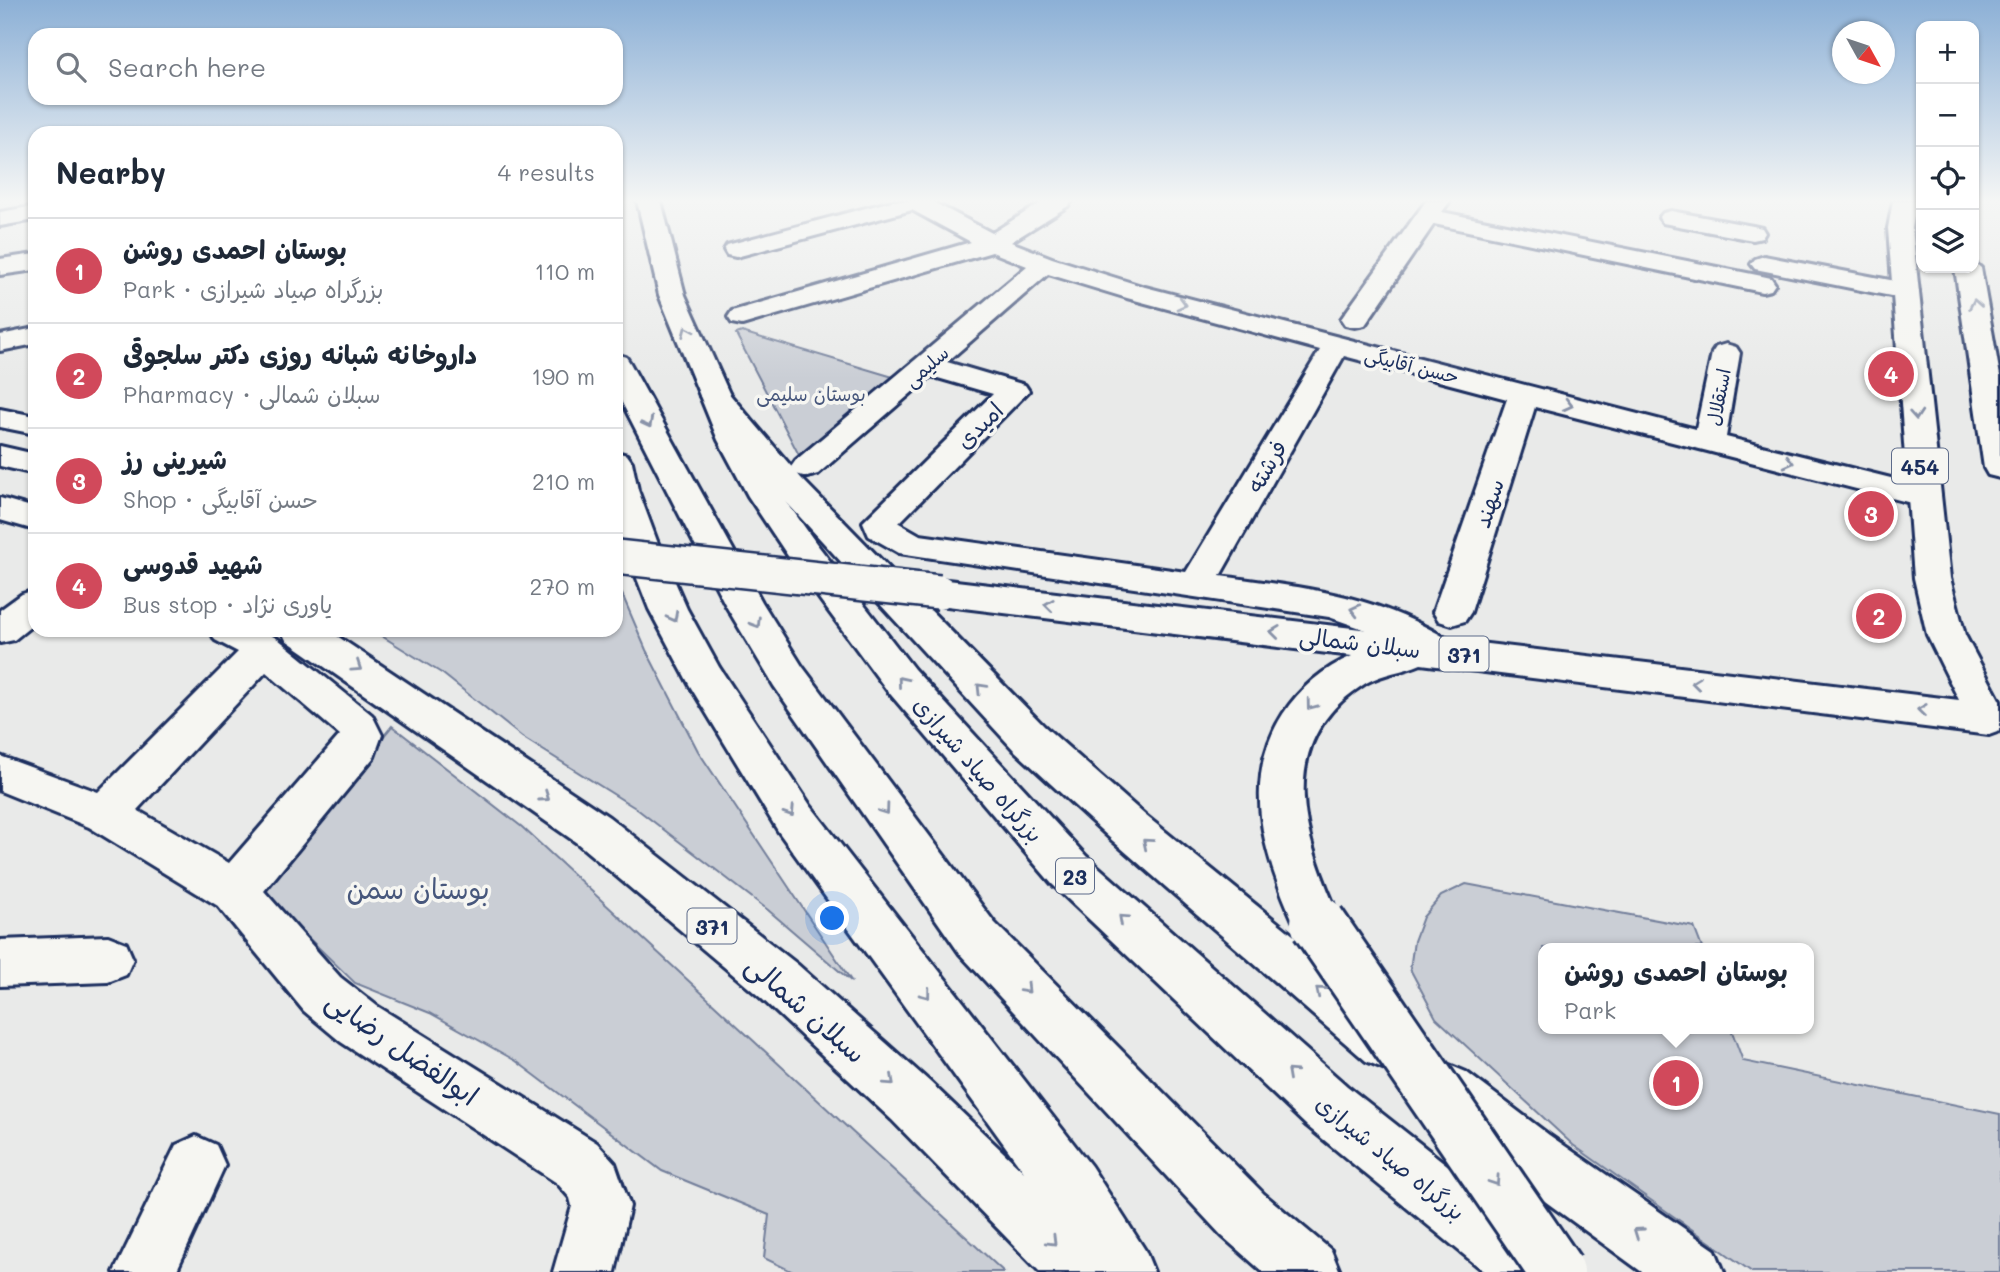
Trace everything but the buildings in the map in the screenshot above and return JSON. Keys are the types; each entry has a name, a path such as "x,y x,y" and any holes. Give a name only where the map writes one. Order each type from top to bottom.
{"main road":[{"name":"بزرگراه صیاد شیرازی","path":"664,260 672,295 713,394 765,496 803,551 901,680 1069,870 1327,1106 1533,1272"},
{"path":"742,317 936,260"},
{"name":"حسن آقابیگی","path":"1035,260 1336,346 1923,496"},
{"path":"1355,319 1397,260"},
{"path":"1610,260 1617,265 1657,263 1906,291"},
{"name":"454","path":"1903,260 1932,578 1946,635 1989,719"},
{"path":"0,267 28,262"},
{"name":"سلیمی","path":"807,467 1044,264"},
{"path":"1969,273 2000,468"},
{"path":"0,343 28,337"},
{"name":"فرشته","path":"1196,586 1336,346"},
{"name":"استقلال","path":"1709,442 1726,353"},
{"name":"امیدی","path":"927,365 1014,391 880,522 885,532 911,545 1196,586"},
{"path":"623,376 746,606 788,676 977,938 1243,1215 1309,1272"},
{"path":"713,394 789,485 958,663 1030,738 1129,828 1321,992 1408,1061 1530,1155 1693,1272"},
{"name":"سهند","path":"1452,612 1524,394"},
{"path":"0,418 28,424"},
{"path":"0,456 28,462"},
{"path":"623,496 668,609 712,688 794,818 1070,1187 1123,1272"},
{"name":"سبلان شمالی","path":"623,557 1437,651 1989,719"},
{"path":"1196,586 1329,604 1368,613 1400,627 1437,651"},
{"path":"0,630 28,608"},
{"path":"105,814 263,637"},
{"path":"235,891 359,745 361,735 357,726 265,637"},
{"name":"سبلان شمالی","path":"266,637 593,830 779,981 911,1101 1083,1272"},
{"path":"1437,651 1394,657 1360,666 1316,698 1289,737 1280,789 1286,846 1299,884 1318,923 1557,1272"},
{"name":"ابوالفضل رضایی","path":"0,773 105,814 235,891 322,994 359,1024 577,1163 595,1183 601,1206 584,1272"},
{"path":"0,962 108,959"},
{"path":"145,1272 196,1165"}],"green space":[{"name":"بوستان سلیمی","path":"742,332 893,377 800,457 736,334"},
{"path":"623,596 646,650 698,751 852,982 768,910 637,809 522,737 443,674 383,637 623,637"},
{"name":"بوستان سمن","path":"392,726 522,827 1004,1272 793,1272 764,1258 769,1215 662,1171 516,1061 430,1013 355,983 258,889"},
{"path":"1466,884 1694,927 1700,943 1538,943 1538,1034 1733,1034 1743,1061 2000,1114 2000,1272 1752,1272 1573,1145 1436,1018 1410,969 1414,941 1423,917 1441,896"}],"place":[{"name":"شهید قدوسی","path":"1891,374"},
{"name":"شیرینی رز","path":"1871,514"},
{"name":"داروخانه شبانه روزی دکتر سلجوقی","path":"1879,616"},
{"name":"بوستان احمدی روشن","path":"1676,1083"}]}
